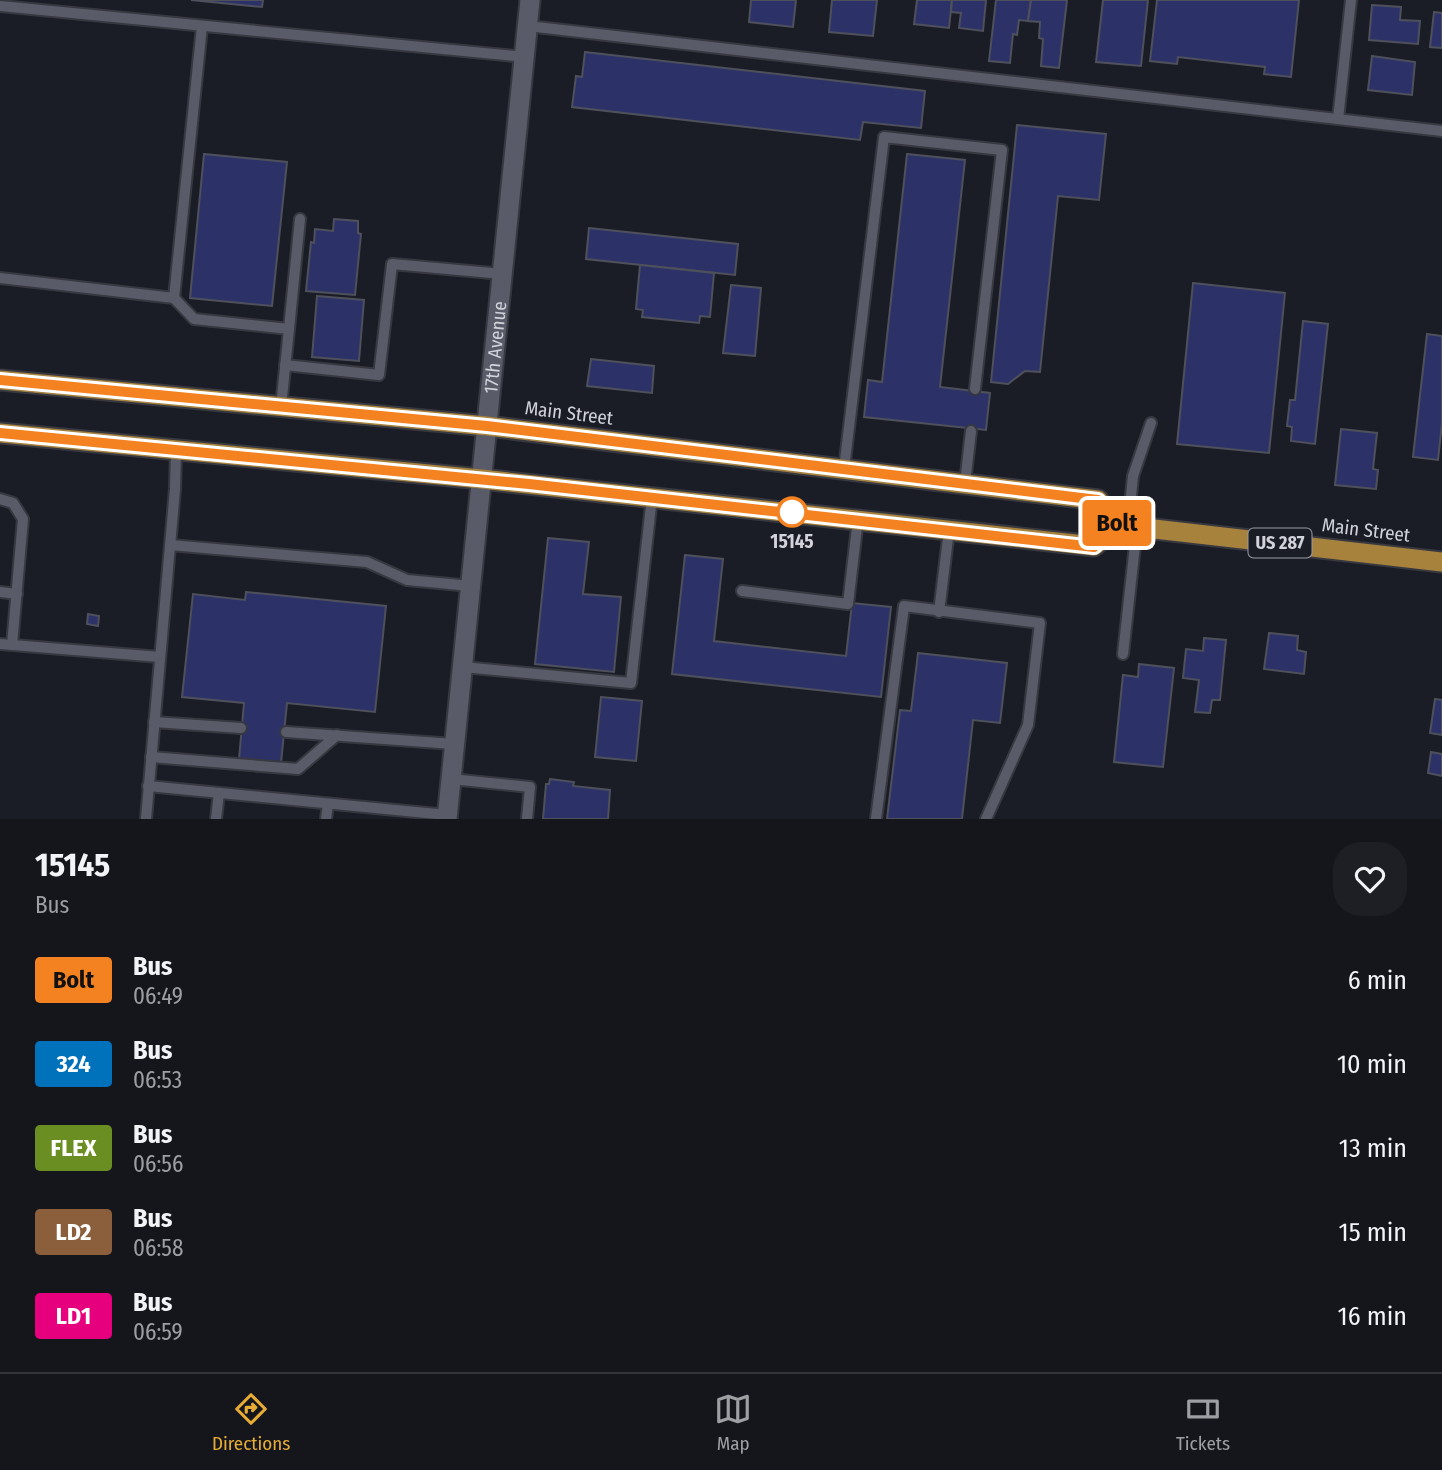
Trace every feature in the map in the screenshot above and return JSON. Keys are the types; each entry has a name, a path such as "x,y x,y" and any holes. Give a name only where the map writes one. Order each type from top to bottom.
{"highway":[{"name":"Main Street","path":"0,380 487,426 1098,500 1128,526 1442,562"},
{"path":"0,433 481,479 1094,547 1128,526"}],"main road":[{"name":"17th Avenue","path":"447,817 530,0"}],"lane":[{"path":"1338,119 1351,0"},
{"path":"0,6 525,57"},
{"path":"174,298 202,26"},
{"path":"528,26 1442,131"},
{"path":"844,469 884,137 1002,150 975,389"},
{"path":"281,407 300,219"},
{"path":"285,365 379,375 392,264 503,274"},
{"path":"0,278 174,298 194,319 289,329"},
{"path":"1123,653 1128,526 1133,476 1151,423"},
{"path":"965,484 971,431"},
{"path":"146,819 176,450"},
{"path":"463,667 631,683 652,497"},
{"path":"0,499 13,503 23,519 12,645"},
{"path":"742,591 848,604 858,519"},
{"path":"939,612 949,530"},
{"path":"170,545 367,562 407,580 471,586"},
{"path":"0,593 17,594"},
{"path":"876,819 904,606 1040,623 1028,725 986,819"},
{"path":"0,643 160,657"},
{"path":"154,722 241,728"},
{"path":"286,732 454,744"},
{"path":"151,757 298,769 337,735"},
{"path":"451,779 530,787 527,819"},
{"path":"148,786 447,817"},
{"path":"216,819 219,793"},
{"path":"326,819 328,804"}],"building":[{"path":"191,0 263,0 262,7"},
{"path":"751,0 796,0 793,27 749,22"},
{"path":"832,0 877,0 873,36 829,32"},
{"path":"917,0 952,0 949,28 914,24"},
{"path":"952,0 986,0 983,31 959,28 961,13 951,12"},
{"path":"996,0 1031,0 1028,21 1019,20 1017,35 1013,34 1010,63 989,61"},
{"path":"1031,0 1067,0 1059,68 1041,66 1043,39 1039,38 1040,22 1028,21"},
{"path":"1103,0 1148,0 1141,66 1096,62"},
{"path":"1157,0 1299,0 1291,77 1264,74 1265,67 1178,57 1177,64 1150,61"},
{"path":"1372,5 1401,7 1400,20 1420,21 1418,44 1369,40"},
{"path":"1434,12 1442,13 1442,48 1430,47"},
{"path":"585,52 925,91 921,128 863,122 860,140 572,107 576,76 582,77"},
{"path":"1372,56 1415,62 1412,95 1368,90"},
{"path":"1017,125 1106,134 1099,200 1058,196 1040,372 1025,371 1008,384 991,382"},
{"path":"204,154 287,162 272,306 190,298"},
{"path":"907,154 965,160 940,387 990,393 986,430 864,417 868,380 882,382"},
{"path":"334,219 358,221 358,233 361,234 355,295 306,291 315,229 333,231"},
{"path":"589,228 738,244 735,275 586,259"},
{"path":"640,265 714,273 710,317 700,316 699,323 642,317 643,310 636,309"},
{"path":"1193,283 1285,293 1269,453 1177,444"},
{"path":"731,285 761,288 755,356 723,353"},
{"path":"317,296 364,300 359,361 312,357"},
{"path":"1303,321 1328,324 1315,444 1291,441 1292,427 1287,426 1290,400 1295,400"},
{"path":"1427,334 1442,336 1442,423 1438,460 1413,457"},
{"path":"591,359 654,366 652,393 587,386"},
{"path":"1341,429 1377,433 1373,469 1378,470 1376,489 1335,485"},
{"path":"548,538 589,542 583,594 621,597 614,672 535,664"},
{"path":"685,555 723,559 714,641 846,656 852,603 891,607 881,697 672,674"},
{"path":"246,592 386,606 375,712 287,703 281,763 239,759 244,703 182,697 193,594 245,600"},
{"path":"88,614 99,616 98,626 87,624"},
{"path":"1269,633 1298,636 1297,650 1306,652 1304,674 1264,669"},
{"path":"1204,638 1226,640 1220,700 1212,700 1210,713 1195,712 1199,680 1183,678 1186,649 1203,651"},
{"path":"918,653 1007,663 1000,723 973,720 962,819 887,819 900,710 911,711"},
{"path":"1139,664 1174,668 1163,767 1114,762 1123,675 1138,677"},
{"path":"601,697 642,701 636,761 595,757"},
{"path":"1435,699 1442,700 1442,735 1430,733"},
{"path":"1431,752 1442,754 1442,776 1428,773"},
{"path":"550,779 574,782 573,786 610,790 608,819 543,819 546,784 549,784"}],"bus line":[{"name":"Bolt","path":"0,380 487,426 1098,500 1119,525 1094,547 419,472 0,433"}],"place":[{"name":"15145","path":"792,512"}]}
